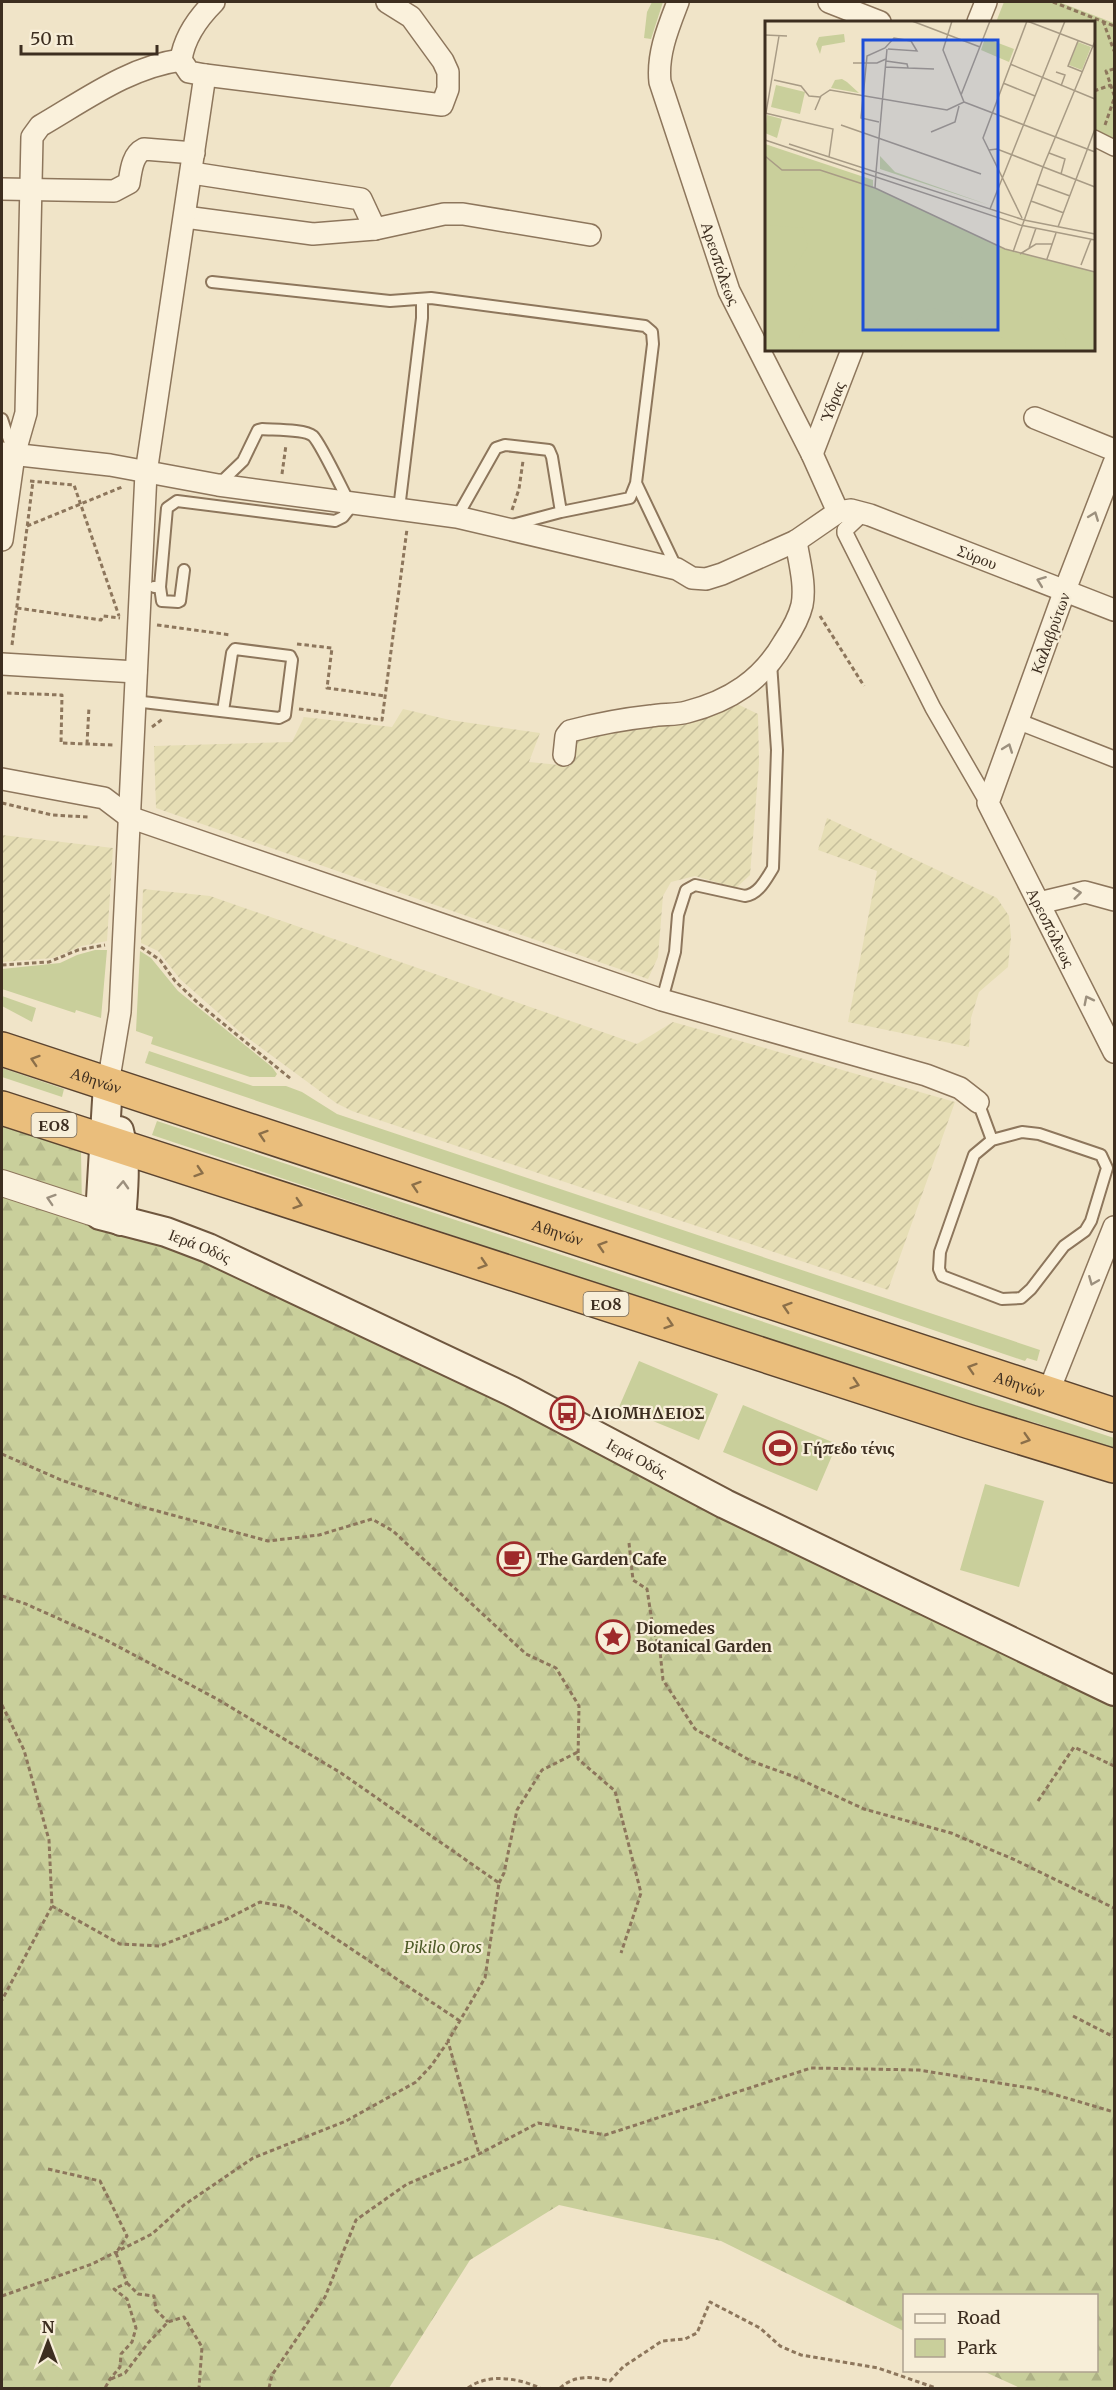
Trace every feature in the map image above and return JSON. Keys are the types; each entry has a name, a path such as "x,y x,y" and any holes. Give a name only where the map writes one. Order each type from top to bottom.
{"highway":[{"name":"Αθηνών","path":"2,1049 1114,1415"},
{"name":"ΕΟ8","path":"2,1108 959,1418 1114,1466"}],"main road":[{"path":"108,1084 115,1145 111,1218"},
{"name":"Ιερά Οδός","path":"111,1218 166,1232 208,1248 512,1391 725,1504 1114,1691"}],"street":[{"path":"214,2 204,12 182,49 181,60 189,72 442,105 448,89 448,72 443,61 411,17 387,2"},
{"name":"Αρεοπόλεως","path":"678,2 661,49 658,67 660,82 729,291 812,454 838,512"},
{"path":"829,2 877,21"},
{"path":"978,21 986,2"},
{"path":"2,540 6,451 26,413 32,137 40,126 136,70 159,63 181,60"},
{"path":"108,1084 120,1012 136,672 151,587 146,475 205,75"},
{"path":"1096,140 1114,148"},
{"path":"2,189 114,191 129,183 132,165 139,152 144,149 193,163 361,199 375,230"},
{"path":"185,217 314,234 375,230 444,214 463,214 590,235"},
{"name":"Ύδρας","path":"812,454 852,351"},
{"path":"1035,418 1114,450"},
{"path":"6,451 110,465 146,475 457,517 677,569 692,578 706,579 722,574 796,541 838,512"},
{"name":"Καλαβρύτων","path":"988,803 1065,590 1114,463"},
{"name":"Σύρου","path":"838,512 851,510 863,513 1114,610"},
{"path":"863,513 845,530 845,533 933,708 988,803"},
{"path":"564,755 566,736 570,731 621,720 685,712 721,700 745,688 771,663 795,624 802,603 802,576 796,541"},
{"path":"6,657 136,672"},
{"path":"1017,721 1114,759"},
{"path":"2,779 104,798 129,817 662,1000 926,1075 960,1088 978,1102"},
{"name":"Αρεοπόλεως","path":"988,803 1114,1052"},
{"path":"1039,903 1085,892 1114,900"},
{"name":"Ιερά Οδός","path":"2,1183 111,1218"},
{"path":"1048,1393 1114,1227"}],"lane":[{"path":"212,282 390,301 431,298 645,326 652,332 653,344 636,483 630,498 561,512 506,527"},
{"path":"404,510 422,299"},
{"path":"2,419 6,451"},
{"path":"184,570 180,601 162,601 151,587 167,508 177,501 335,521 343,517 352,503 312,436 287,431 258,430 243,461 218,485"},
{"path":"457,517 496,448 505,445 549,450 561,512"},
{"path":"636,483 677,569"},
{"path":"134,701 279,718 285,715 292,660 290,656 235,649 232,653 223,711"},
{"path":"662,1000 675,952 678,915 686,890 695,885 746,896 752,895 773,868 777,750 771,663"},
{"path":"978,1102 992,1140"},
{"path":"1022,1132 1039,1134 1101,1155 1107,1168 1091,1221 1085,1231 1064,1246 1031,1289 1021,1298 1002,1299 942,1276 939,1269 940,1252 974,1155 992,1140 1022,1132"}],"path":[{"path":"1053,2 1114,26"},
{"path":"1103,21 1114,51"},
{"path":"1096,140 1114,97 1106,71 1114,69"},
{"path":"1095,91 1111,85"},
{"path":"280,493 287,431"},
{"path":"506,527 519,489 526,447"},
{"path":"27,526 146,475"},
{"path":"6,657 16,608 33,481"},
{"path":"296,716 298,709 382,720 404,510"},
{"path":"802,603 813,608 821,618 864,686"},
{"path":"16,608 101,620 103,616 120,618"},
{"path":"7,693 62,695 61,743 145,746 150,729 164,718 172,716"},
{"path":"87,744 89,707"},
{"path":"2,965 49,962 92,946 137,945 148,950 198,1003 291,1079"},
{"path":"2,1454 61,1480 128,1502 268,1541 319,1535 372,1520 393,1531 526,1654 556,1668 579,1706 578,1759 615,1791 641,1893 621,1953"},
{"path":"629,1543 633,1580 646,1589 660,1651 663,1680 695,1729 751,1761 795,1777 864,1809 951,1833 1014,1859 1114,1908"},
{"path":"2,1596 26,1604 104,1639 217,1699 341,1773 499,1883"},
{"path":"2,1705 24,1750 49,1840 52,1906 2,2000"},
{"path":"1038,1802 1074,1747 1114,1766"},
{"path":"2,2296 92,2264 116,2253 152,2234 184,2205 253,2158 346,2121 416,2082 431,2066 448,2041 485,1978 499,1883 504,1873 517,1810 542,1770 578,1752"},
{"path":"52,1906 120,1944 160,1946 223,1921 260,1902 288,1908 460,2020"},
{"path":"1073,2016 1114,2037"},
{"path":"448,2041 479,2154"},
{"path":"269,2388 272,2375 325,2297 356,2220 407,2184 479,2154 538,2123 605,2135 811,2068 919,2070 1036,2089 1114,2112"},
{"path":"48,2169 99,2181 128,2236 116,2253"},
{"path":"116,2253 127,2283 138,2294 154,2296 156,2310 168,2322"},
{"path":"105,2388 120,2367 121,2354 132,2342 136,2328 127,2299 114,2289 127,2283"},
{"path":"560,2388 568,2381 592,2376 610,2381 623,2367 662,2341 686,2339 697,2333 710,2302 760,2328 780,2346 801,2355 878,2368 936,2388"},
{"path":"110,2379 125,2373 168,2322 184,2317 202,2347 199,2388"},
{"path":"468,2388 476,2383 495,2378 540,2388"}],"shaded area":[{"path":"733,702 758,714 759,763 750,875 736,888 695,876 671,882 663,896 658,957 648,979 156,808 154,746 292,742 304,717 392,727 403,709 450,720 540,733 529,762 570,766 572,740"},
{"path":"827,818 997,898 1009,916 1011,937 1008,967 979,992 971,1018 969,1047 848,1022 877,871 818,850"},
{"path":"2,835 113,848 107,941 82,946 53,958 2,962"},
{"path":"143,889 210,896 637,1044 673,1022 955,1102 888,1290 352,1111 336,1103 241,1033 180,979 158,951 141,943"}],"green space":[{"path":"652,2 663,2 651,39 644,38 647,12"},
{"path":"1004,2 1059,2 1114,23 1114,143 1095,134 1095,21 996,21"},
{"path":"95,950 107,950 101,1018 76,1010 75,1013 2,989 2,969 60,963"},
{"path":"140,951 151,958 178,991 272,1067 277,1074 275,1077 250,1077 151,1044 153,1037 136,1031"},
{"path":"2,996 36,1008 32,1022 2,1006"},
{"path":"149,1051 253,1086 286,1086 302,1092 337,1114 1040,1350 1037,1361 1027,1358 1025,1361 145,1063"},
{"path":"2,1068 64,1089 62,1097 2,1077"},
{"path":"157,1121 1114,1438 1114,1448 1033,1422 997,1417 152,1135"},
{"name":"Pikilo Oros","path":"2,1125 81,1151 82,1209 121,1221 1114,1691 1114,2388 1020,2388 985,2372 1098,2372 1098,2294 903,2294 903,2331 721,2241 559,2205 470,2260 389,2388 2,2388"},
{"path":"639,1361 718,1394 699,1440 619,1407"},
{"name":"Γήπεδο τένις","path":"743,1405 837,1444 817,1491 723,1452"},
{"path":"985,1484 1044,1501 1019,1587 960,1570"}],"place":[{"name":"ΔΙΟΜΗΔΕΙΟΣ","path":"567,1413"},
{"name":"Γήπεδο τένις","path":"780,1448"},
{"name":"The Garden Cafe","path":"514,1559"},
{"name":"Diomedes Botanical Garden","path":"613,1637"}]}
